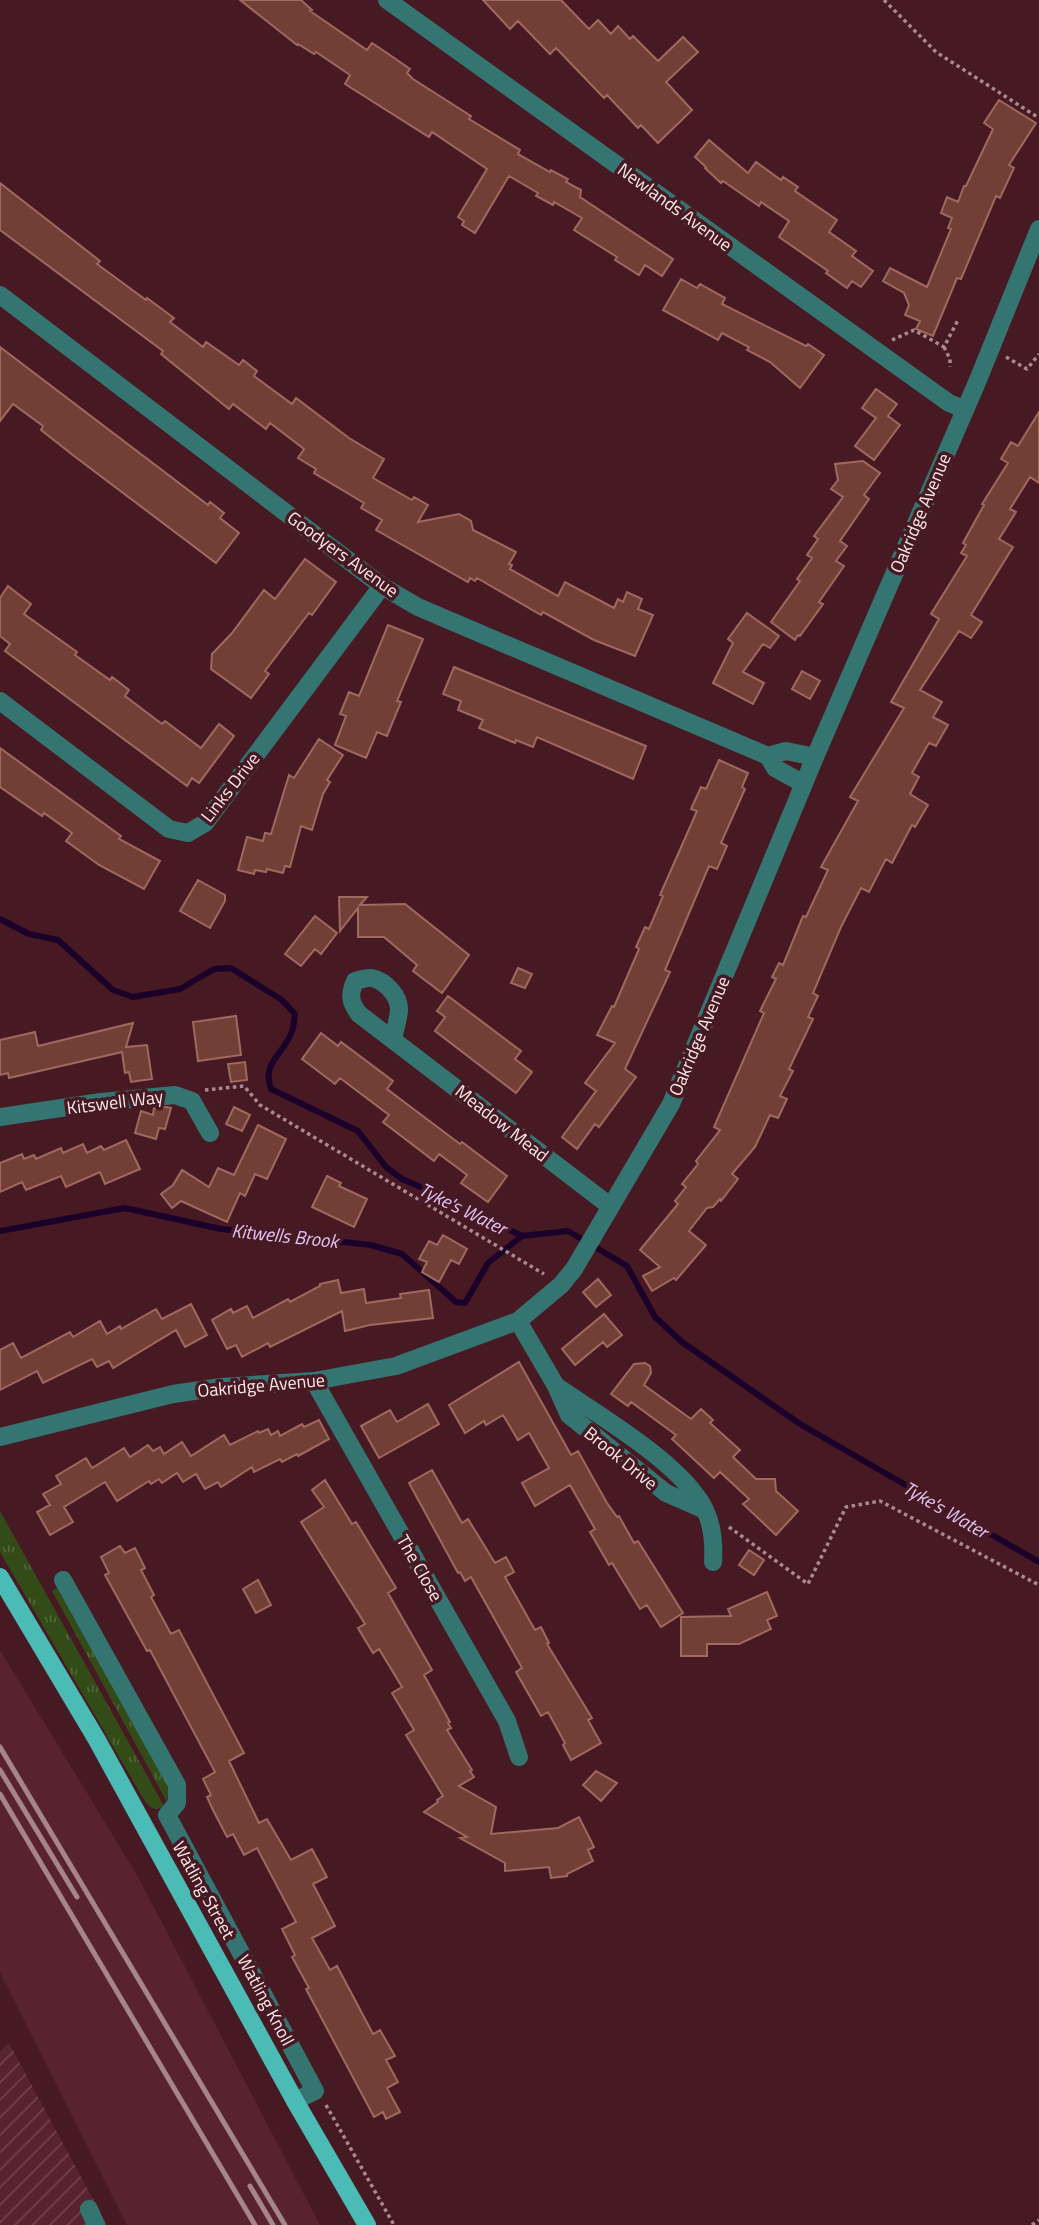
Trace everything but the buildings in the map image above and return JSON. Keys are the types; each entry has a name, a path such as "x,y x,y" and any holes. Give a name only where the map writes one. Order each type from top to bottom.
{"main road":[{"name":"Watling Street","path":"0,1577 97,1740 295,2101 367,2225"}],"street":[{"name":"Newlands Avenue","path":"387,0 949,403 964,409"},
{"name":"Oakridge Avenue","path":"0,1437 173,1394 220,1387 314,1381 396,1366 518,1321 561,1284 584,1253 671,1104 1039,229"},
{"name":"Goodyers Avenue","path":"0,295 382,586 418,607 768,755 786,751 815,757"},
{"name":"Links Drive","path":"0,701 169,829 187,833 205,824 382,586"},
{"name":"Goodyers Avenue","path":"768,755 775,768 804,784"},
{"name":"Meadow Mead","path":"393,1039 610,1206"},
{"name":"Kitswell Way","path":"0,1117 111,1101 176,1095 192,1101 210,1133"},
{"name":"Brook Drive","path":"518,1321 556,1386 644,1447 686,1482 705,1510 714,1544 713,1563"},
{"name":"The Close","path":"314,1381 508,1721 519,1757"},
{"path":"63,1580 177,1785 177,1803 167,1815 145,1827"},
{"name":"Watling Knoll","path":"167,1815 315,2091 295,2101"}],"path":[{"path":"884,0 936,52 1039,118"},
{"path":"944,346 958,320"},
{"path":"881,354 894,337 914,330 944,346 950,359 950,367"},
{"path":"991,348 1027,369 1039,354"},
{"path":"176,1095 244,1086 260,1105 561,1284"},
{"path":"705,1510 808,1584 846,1507 880,1501 1039,1584"},
{"path":"321,2098 394,2225"},
{"path":"1032,2225 1039,2220"}],"shaded area":[{"path":"0,1650 137,1875 320,2225 127,2225 0,1973"},
{"path":"9,2043 107,2225 0,2225 0,2051"}],"green space":[{"path":"0,1511 164,1806 161,1808 155,1809 146,1803 0,1552"},
{"path":"57,1588 165,1780 169,1791 167,1802 52,1591"}],"waterway":[{"name":"Tyke's Water","path":"0,919 29,934 58,940 113,990 133,997 180,989 214,969 231,968 282,1000 295,1014 289,1039 271,1064 271,1089 358,1131 386,1167 402,1179 522,1236 568,1231 627,1266 655,1317 682,1342 800,1424 1039,1562"},
{"name":"Kitwells Brook","path":"0,1231 125,1208 221,1229 371,1245 402,1254 456,1302 465,1303 488,1263 522,1236"}],"railway":[{"path":"0,1747 285,2225"},
{"path":"0,1770 77,1897"},
{"path":"0,1794 255,2225"},
{"path":"250,2186 273,2225"}]}
